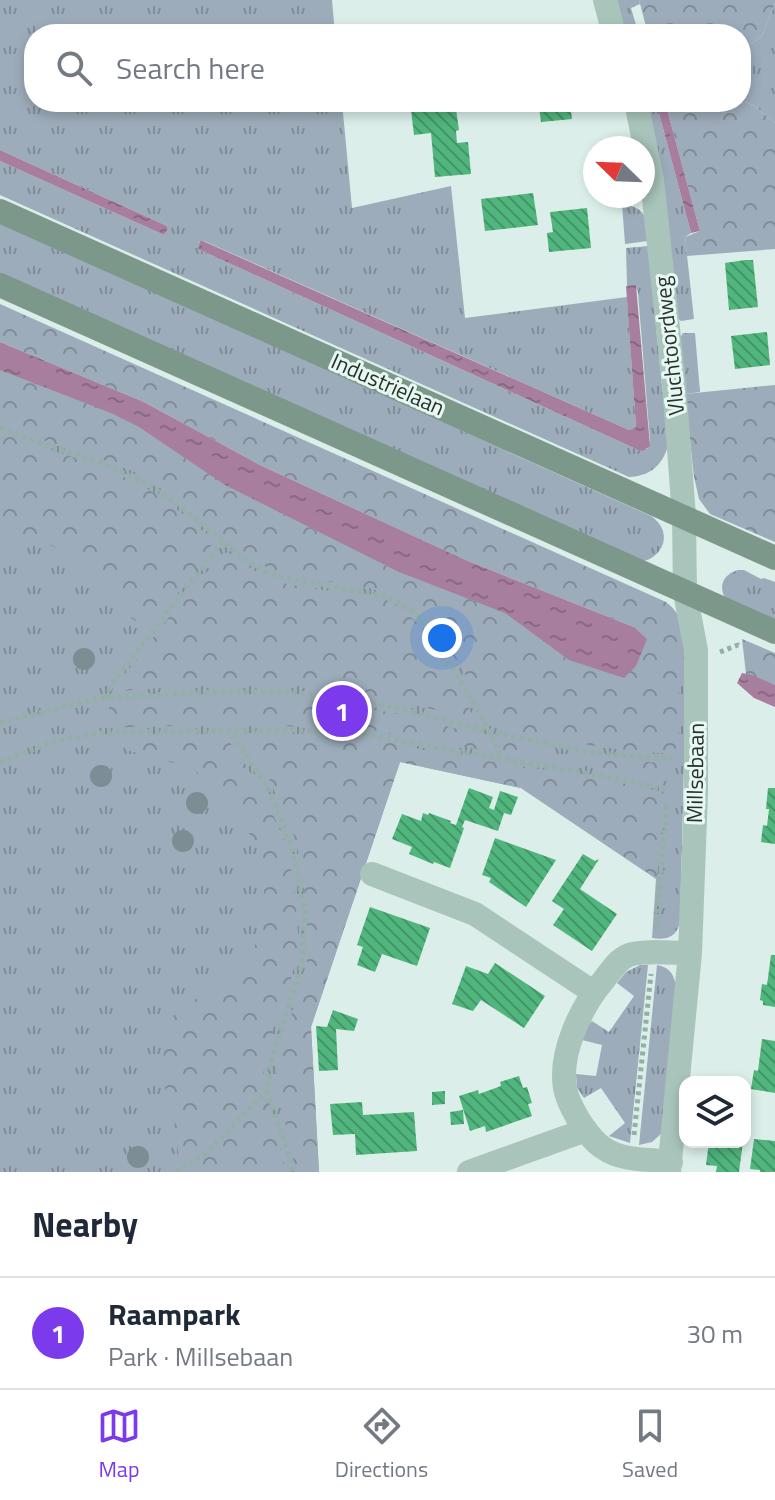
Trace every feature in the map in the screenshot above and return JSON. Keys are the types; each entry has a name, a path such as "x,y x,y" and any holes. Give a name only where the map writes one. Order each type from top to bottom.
{"main road":[{"name":"Industrielaan","path":"0,211 775,558"},
{"path":"0,285 775,632"}],"street":[{"path":"605,0 611,24"},
{"name":"Vluchtoordweg","path":"638,112 652,180 674,384 684,516 685,593"},
{"name":"Millsebaan","path":"685,593 696,650 696,792 690,953 670,1167 617,1155 598,1144 573,1110 565,1089 565,1069 571,1037 593,992 615,965 629,955 690,953"},
{"path":"372,874 475,914 593,992"},
{"path":"469,1172 586,1130"}],"path":[{"path":"0,428 101,463 146,483 265,572 395,600 417,615 458,677 502,759"},
{"path":"106,698 111,685 222,542"},
{"path":"0,723 106,698 233,691 292,692 382,705 593,753 695,760"},
{"path":"230,730 271,794 292,848 305,911 302,964 272,1059 267,1091 292,1172"},
{"path":"0,762 55,741 107,732 291,730 370,735 620,779 668,791 632,1157"},
{"path":"176,1172 206,1153 267,1091"}],"green space":[{"path":"0,0 332,0 334,24 24,24 24,112 343,112 352,208 451,186 465,318 627,297 636,427 629,430 204,241 200,241 198,249 636,449 647,449 650,441 638,293 636,286 627,286 626,248 648,246 668,446 654,469 629,477 0,195 0,161 164,235 168,229 0,150"},
{"path":"614,0 639,0 640,4 631,8 636,24 621,24"},
{"path":"639,0 775,0 762,36 751,44 751,24 645,24"},
{"path":"775,3 775,123 751,104 751,44 762,36"},
{"path":"751,104 775,123 775,249 687,256 685,237 700,231 668,112 751,112"},
{"path":"645,112 659,112 691,233 685,237 694,319 681,321 676,317 655,180 655,136 648,136"},
{"path":"622,208 637,208 644,215 648,241 625,244"},
{"path":"0,223 651,516 662,528 662,547 652,558 644,561 0,276"},
{"path":"0,304 666,602 677,614 684,635 684,659 678,660 678,745 672,754 626,750 492,724 461,667 422,612 390,594 369,588 270,569 168,491 135,472 0,423 0,370 111,413 139,427 225,485 399,572 505,613 569,660 624,678 634,627 465,560 260,465 144,402 0,342"},
{"path":"683,333 695,333 700,392 685,394 680,338"},
{"path":"0,348 684,659 680,919 675,933 663,939 652,938 656,879 521,788 400,762 311,1027 319,1172 0,1172"},
{"path":"775,385 775,542 710,514 699,499 685,394"},
{"path":"0,432 102,467 135,482 165,500 211,537 211,545 185,584 149,630 124,613 104,579 81,559 36,539 0,536"},
{"path":"224,552 280,582 377,597 394,604 409,615 436,648 475,720 376,697 315,687 231,685 120,691 118,683"},
{"path":"738,570 775,582 775,624 725,598 722,589 724,581 729,574"},
{"path":"742,639 775,653 775,685 746,674"},
{"path":"260,697 395,713 563,756 562,762 370,730 239,724 105,728 110,704"},
{"path":"119,734 215,735 228,740 271,810 286,844 293,880 299,941 290,984 275,1022 259,1094 180,1166 174,1120 161,1075 169,1019 210,988 241,971 253,952 266,910 259,847 226,802 193,768 126,750"},
{"path":"240,735 316,735 322,741 370,738 446,755 587,776 655,790 664,797 657,879 521,788 400,762 311,1027 319,1172 296,1172 278,1098 276,1067 307,961 307,913 301,863 294,836 269,779"},
{"path":"584,759 667,763 666,786 586,766"},
{"path":"640,965 648,965 630,1143 609,1136 625,1123 601,1088 584,1098 577,1088 576,1074 596,1076 602,1045 582,1040 592,1021 609,1032 634,996 617,983 626,972"},
{"path":"657,965 670,972 676,986 662,1133 652,1142 639,1145"},
{"path":"263,1100 269,1102 286,1172 182,1172 208,1155"}],"water":[{"path":"659,112 668,112 700,231 691,233"},
{"path":"0,150 168,229 164,235 0,161"},
{"path":"200,241 629,430 636,427 626,286 636,285 650,446 643,451 636,449 198,249"},
{"path":"0,342 144,402 260,465 465,560 634,627 647,639 636,666 624,678 569,660 505,613 399,572 225,485 139,427 0,370"},
{"path":"742,673 775,685 775,707 754,698 737,683"}],"building":[{"path":"411,112 456,112 457,143 468,142 471,174 435,177 431,133 414,135"},
{"path":"540,112 571,112 572,119 541,122"},
{"path":"533,193 538,225 485,231 481,199"},
{"path":"587,208 591,248 549,252 547,233 553,232 550,212"},
{"path":"753,260 758,307 729,310 725,263"},
{"path":"767,332 770,365 735,369 731,336"},
{"path":"469,788 493,797 489,808 494,810 500,791 518,797 511,815 504,813 498,831 465,820 450,868 409,854 412,847 392,839 402,814 421,821 423,813 429,813 456,825"},
{"path":"768,788 775,788 775,844 761,842 763,825 767,826"},
{"path":"495,838 556,860 526,907 489,882 491,878 482,875"},
{"path":"583,854 595,861 599,859 580,889 617,914 592,951 553,925 564,909 552,901"},
{"path":"370,907 430,928 417,966 382,954 375,972 357,965 363,947 357,945"},
{"path":"771,955 775,955 775,1007 763,1005 760,1000 762,984 767,985"},
{"path":"495,963 545,996 524,1028 481,1000 473,1011 452,1004 466,966 488,974"},
{"path":"333,1010 358,1019 354,1031 336,1029 338,1070 319,1071 316,1026 327,1027"},
{"path":"762,1039 775,1041 775,1093 751,1089 754,1070 758,1071"},
{"path":"519,1076 523,1088 527,1087 532,1116 486,1132 485,1126 470,1131 459,1096 478,1090 479,1094"},
{"path":"445,1091 445,1104 432,1105 432,1092"},
{"path":"362,1102 363,1115 414,1112 417,1151 356,1155 355,1134 333,1135 330,1104"},
{"path":"463,1110 464,1124 451,1125 450,1112"},
{"path":"754,1139 775,1141 775,1172 750,1169"},
{"path":"708,1148 742,1148 739,1172 716,1172 717,1166 706,1165"}],"place":[{"name":"Raampark","path":"342,711"}]}
